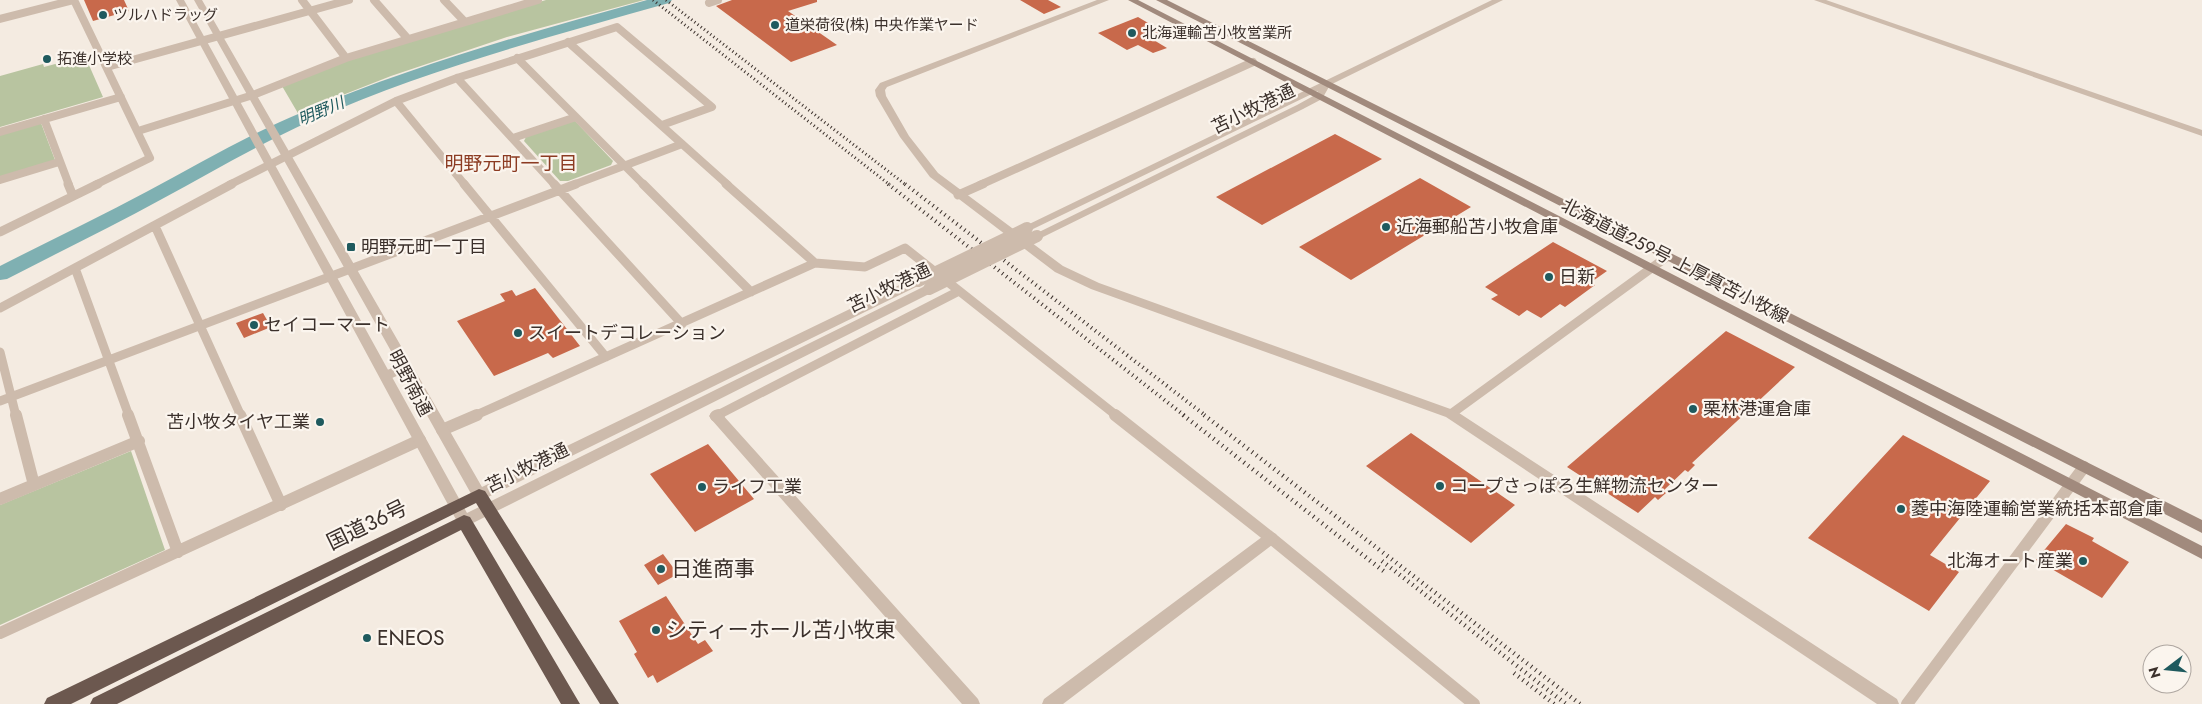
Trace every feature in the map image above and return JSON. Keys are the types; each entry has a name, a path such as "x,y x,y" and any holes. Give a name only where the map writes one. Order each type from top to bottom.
{"highway":[{"name":"国道36号","path":"52,704 483,502"},
{"path":"483,502 610,704"},
{"name":"国道36号","path":"99,704 423,543 460,513"},
{"path":"460,513 571,704"}],"main road":[{"name":"北海道道259号 上厚真苫小牧線","path":"1132,0 2202,553"},
{"name":"北海道道259号 上厚真苫小牧線","path":"1160,0 2202,527"}],"street":[{"path":"0,19 74,0 150,158 0,232"},
{"path":"180,0 236,101"},
{"path":"198,0 253,95"},
{"path":"302,0 346,58"},
{"path":"107,67 350,0"},
{"path":"374,0 408,39"},
{"path":"444,0 466,22"},
{"path":"138,131 236,101 346,58 466,22 518,3 538,0"},
{"path":"709,3 718,0"},
{"path":"1105,0 883,85 880,90 881,96 905,137 934,175 958,195 1059,269 1095,286 1451,414 1891,704"},
{"path":"1327,84 1499,0"},
{"path":"1818,0 2202,134"},
{"path":"0,308 155,226 284,152 396,101 457,78 617,27 712,107 662,125"},
{"path":"568,42 815,262"},
{"path":"517,58 752,292"},
{"path":"958,195 1253,62"},
{"path":"457,78 682,324"},
{"name":"苫小牧港通","path":"483,502 1037,236 1313,94 1327,84"},
{"name":"苫小牧港通","path":"483,502 918,281 1313,94"},
{"name":"明野南通","path":"253,95 483,502"},
{"path":"0,132 121,97"},
{"name":"明野南通","path":"236,101 460,513"},
{"path":"396,101 606,358"},
{"path":"513,138 576,116"},
{"path":"44,119 73,196"},
{"path":"0,401 682,144"},
{"path":"0,180 60,162"},
{"path":"155,226 282,505"},
{"path":"442,430 682,324 815,262 865,267 905,248 1271,538 1474,704"},
{"path":"1451,414 1668,256"},
{"path":"75,268 110,360 178,552"},
{"path":"959,291 716,416 972,704"},
{"path":"0,352 13,396 34,485"},
{"path":"385,376 406,367"},
{"path":"0,633 420,440"},
{"path":"0,499 139,441"},
{"path":"1907,704 2084,467"},
{"path":"1050,704 1271,538"}],"green space":[{"path":"546,0 644,0 507,37 391,76 330,100 328,105 299,115 282,86 352,58"},
{"path":"85,56 103,97 0,127 0,76 43,64 44,67"},
{"path":"569,121 575,121 613,161 611,165 568,181 560,181 524,141 526,137"},
{"path":"41,123 55,160 0,178 0,134"},
{"path":"131,451 165,550 0,625 0,505"}],"building":[{"name":"ツルハドラッグ","path":"84,0 124,0 129,11 93,21"},
{"name":"道栄荷役(株) 中央作業ヤード","path":"732,0 817,0 817,2 788,11 837,45 791,62 716,6"},
{"path":"1020,0 1048,0 1061,7 1044,14"},
{"name":"北海運輸苫小牧営業所","path":"1138,17 1165,33 1152,39 1167,48 1153,53 1138,45 1127,50 1098,33"},
{"path":"1335,134 1382,159 1262,225 1216,197"},
{"name":"近海郵船苫小牧倉庫","path":"1420,178 1471,207 1351,280 1299,247"},
{"name":"日新","path":"1553,242 1607,271 1590,283 1595,285 1565,307 1560,304 1541,318 1527,310 1519,316 1491,299 1498,295 1485,287"},
{"name":"スイートデコレーション","path":"535,288 580,346 553,358 548,353 494,376 457,321 505,301 500,294 512,290 516,296"},
{"name":"セイコーマート","path":"263,313 271,327 244,338 236,323"},
{"name":"栗林港運倉庫","path":"1726,331 1795,367 1692,463 1695,465 1688,472 1685,470 1663,491 1666,493 1658,500 1655,497 1638,513 1567,467"},
{"name":"コープさっぽろ生鮮物流センター","path":"1411,433 1515,505 1471,543 1366,466"},
{"name":"菱中海陸運輸営業統括本部倉庫","path":"1903,435 1990,481 1930,555 1959,572 1929,611 1808,538"},
{"name":"ライフ工業","path":"708,444 754,499 695,532 650,474"},
{"name":"北海オート産業","path":"2066,524 2094,538 2092,541 2129,562 2102,598 2036,560"},
{"name":"日進商事","path":"663,554 678,574 658,585 644,565"},
{"name":"シティーホール苫小牧東","path":"666,596 698,644 705,640 713,651 657,683 653,675 648,678 634,654 637,652 619,621"}],"waterway":[{"name":"明野川","path":"0,274 155,195 228,154 307,116 403,78 532,37 664,0"}],"railway":[{"path":"653,0 890,185"},
{"path":"666,0 906,185"},
{"path":"888,184 1185,416"},
{"path":"905,184 1206,416"},
{"path":"1183,415 1386,573"},
{"path":"1204,415 1580,704"},
{"path":"1382,561 1566,704"},
{"path":"1514,673 1554,704"}],"place":[{"name":"ツルハドラッグ","path":"103,15"},
{"name":"道栄荷役(株) 中央作業ヤード","path":"775,25"},
{"name":"北海運輸苫小牧営業所","path":"1132,33"},
{"name":"拓進小学校","path":"47,59"},
{"name":"近海郵船苫小牧倉庫","path":"1386,227"},
{"name":"明野元町一丁目","path":"351,247"},
{"name":"日新","path":"1549,277"},
{"name":"セイコーマート","path":"254,325"},
{"name":"スイートデコレーション","path":"518,333"},
{"name":"栗林港運倉庫","path":"1693,409"},
{"name":"苫小牧タイヤ工業","path":"320,422"},
{"name":"コープさっぽろ生鮮物流センター","path":"1440,486"},
{"name":"ライフ工業","path":"702,487"},
{"name":"菱中海陸運輸営業統括本部倉庫","path":"1901,509"},
{"name":"北海オート産業","path":"2083,561"},
{"name":"日進商事","path":"661,569"},
{"name":"シティーホール苫小牧東","path":"656,630"},
{"name":"ENEOS","path":"367,638"}],"district":[{"name":"明野元町一丁目","path":"511,163"}]}
